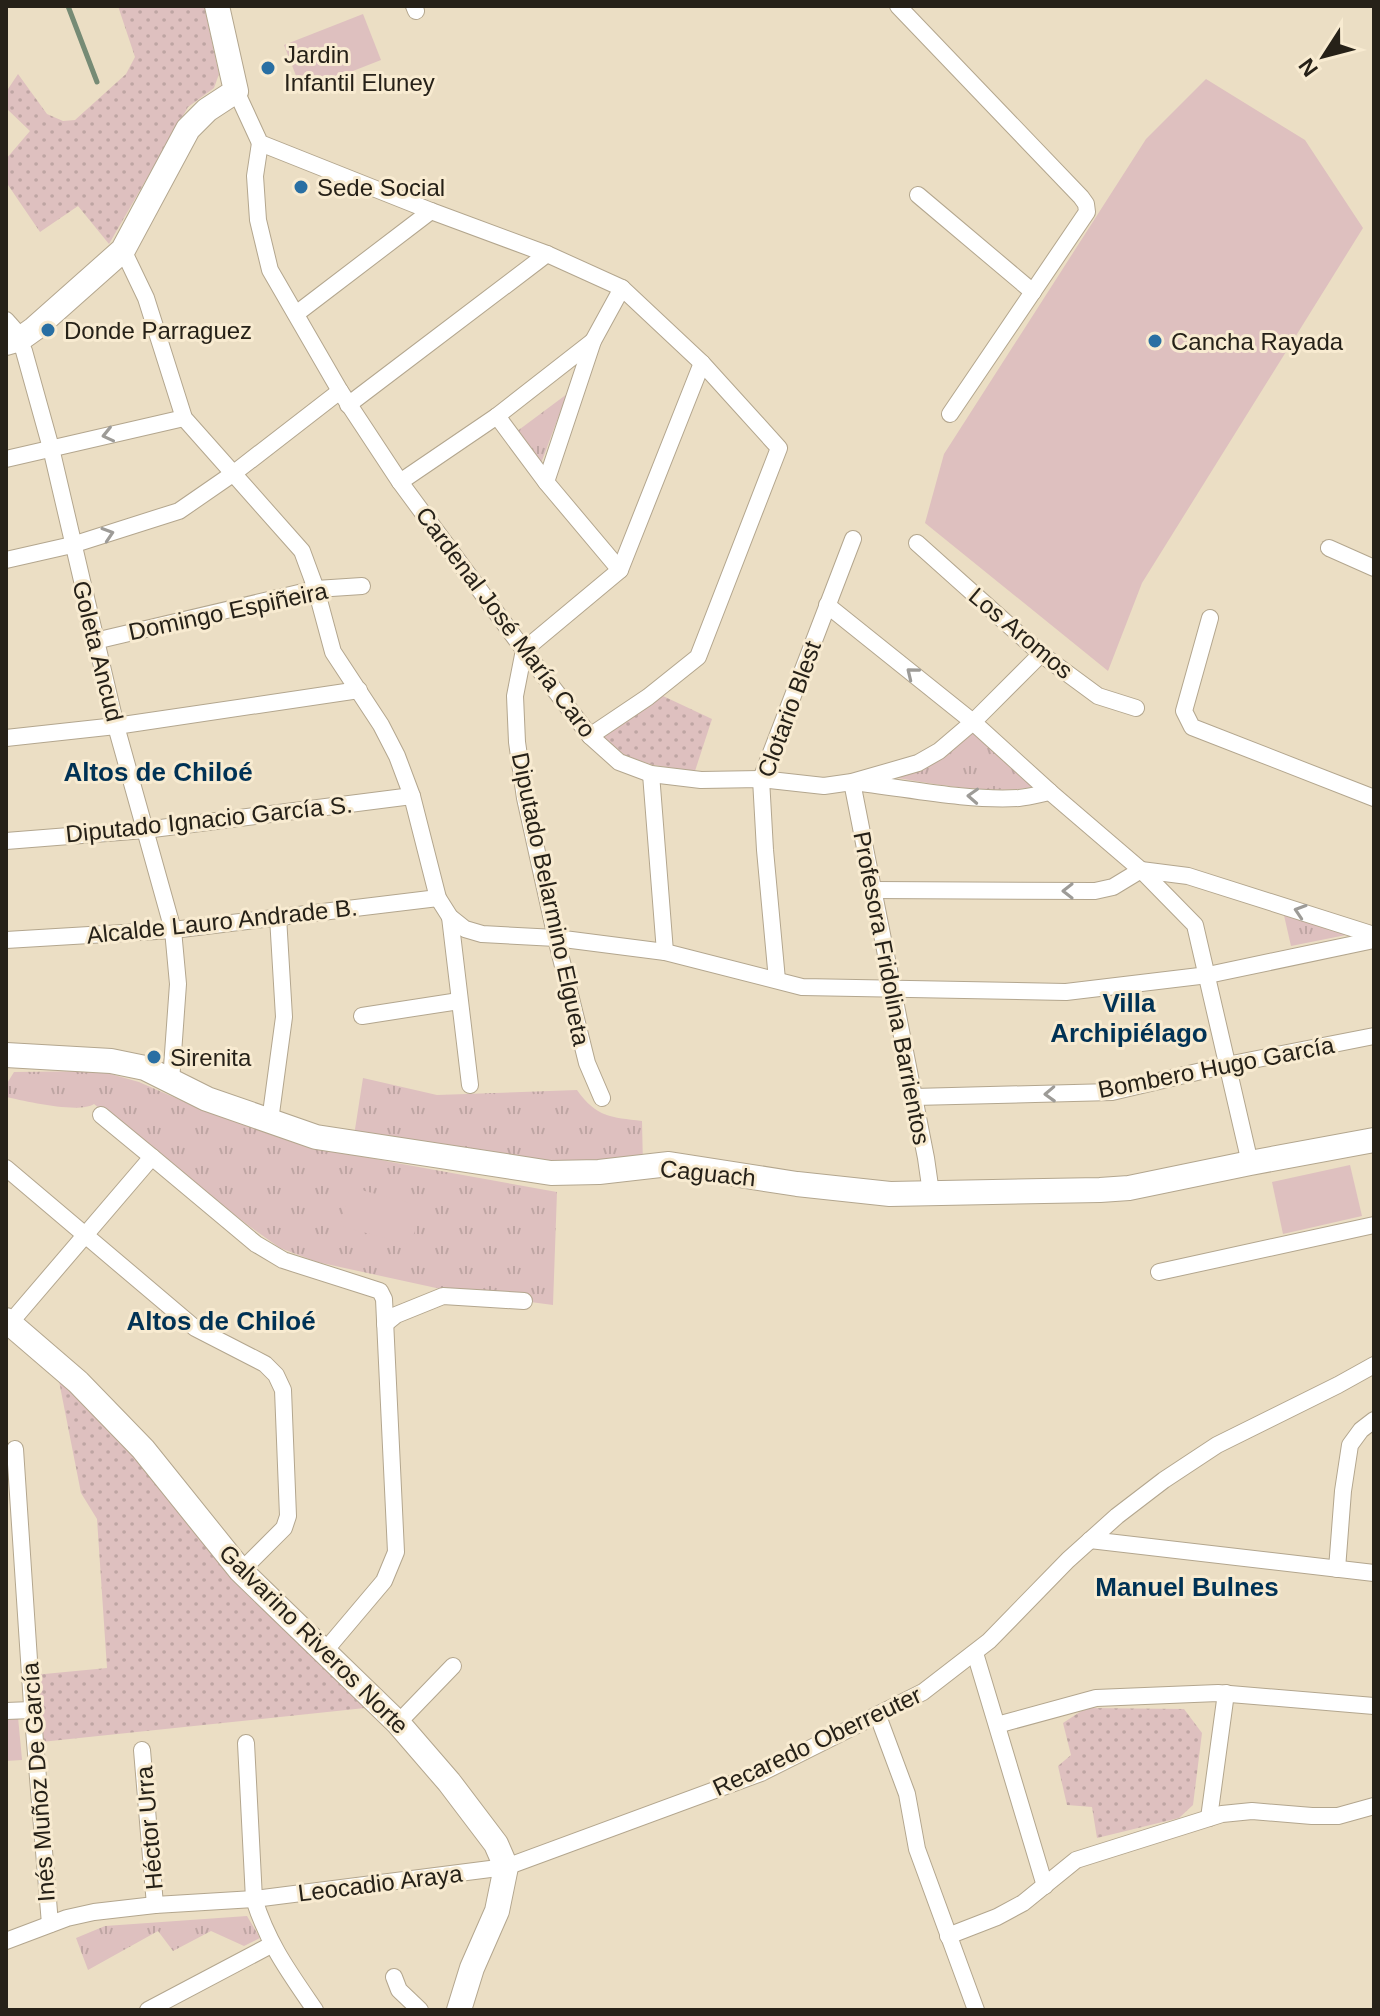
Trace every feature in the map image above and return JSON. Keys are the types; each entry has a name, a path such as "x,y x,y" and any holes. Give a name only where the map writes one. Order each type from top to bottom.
{"street":[{"path":"217,6 236,91 260,143 547,254 622,288 702,363 779,448 698,657 648,697 590,736"},
{"path":"905,9 1081,197 1087,212 950,414"},
{"path":"11,334 123,250 188,129 207,110 236,91"},
{"name":"Cardenal José María Caro","path":"260,143 255,176 258,220 270,270 344,398 400,482 524,650 590,736 619,762 651,774 701,780 761,779 824,786 852,782 918,763 939,751 973,722 1041,654"},
{"path":"918,195 1033,292"},
{"path":"296,314 431,211"},
{"path":"123,250 146,298 184,418 302,551 333,652 397,756 412,796 438,898 450,917 465,929 482,934 556,938 665,952 802,987 1066,992 1208,975 1374,937"},
{"path":"6,560 72,545 179,511 547,254"},
{"path":"546,482 593,341 622,288"},
{"name":"Goleta Ancud","path":"11,334 24,351 51,448 116,726 173,930 178,984 171,1081"},
{"path":"400,482 497,416 593,341"},
{"path":"524,650 620,570 702,363"},
{"path":"497,416 546,482 620,570"},
{"path":"6,459 184,418"},
{"name":"Clotario Blest","path":"777,980 761,779 853,539"},
{"name":"Los Aromos","path":"917,543 1041,654 1098,696 1136,708"},
{"path":"1329,548 1374,568"},
{"name":"Domingo Espiñeira","path":"95,641 316,589 362,586"},
{"path":"827,605 973,722 1141,870 1195,925 1250,1163"},
{"path":"1210,618 1184,711 1192,727 1374,798"},
{"name":"Diputado Belarmino Elgueta","path":"524,650 515,696 517,742 525,798 587,1063 602,1098"},
{"path":"6,738 116,726 359,690"},
{"path":"651,774 665,952"},
{"path":"852,782 1003,798 1022,798 1050,792"},
{"name":"Profesora Fridolina Barrientos","path":"852,782 931,1193"},
{"name":"Diputado Ignacio García S.","path":"6,841 145,830 412,796"},
{"path":"872,890 1095,891 1113,887 1141,870 1188,876 1374,937"},
{"name":"Alcalde Lauro Andrade B.","path":"6,940 173,930 438,898"},
{"path":"270,1121 284,1017 278,917"},
{"path":"450,917 470,1085"},
{"path":"362,1016 459,1001"},
{"name":"Bombero Hugo García","path":"914,1097 1112,1092 1374,1036"},
{"name":"Caguach","path":"6,1055 111,1061 145,1068 207,1099 316,1137 551,1173 599,1172 669,1164 797,1184 890,1194 1129,1188 1374,1140"},
{"path":"101,1115 256,1244 283,1260 380,1291 384,1299 396,1552 384,1581 324,1652"},
{"path":"8,1322 152,1157"},
{"path":"6,1168 195,1328 265,1364 276,1375 283,1390 288,1516 284,1528 241,1571"},
{"path":"1159,1272 1374,1225"},
{"path":"385,1324 396,1315 443,1296 524,1301"},
{"name":"Galvarino Riveros Norte","path":"8,1322 78,1382 143,1449 241,1571 398,1723 449,1782 496,1844 506,1867"},
{"name":"Recaredo Oberreuter","path":"506,1867 761,1773 923,1692 975,1653 1090,1540 1164,1480 1217,1445 1374,1365"},
{"path":"1337,1569 1350,1445 1361,1430 1374,1420"},
{"name":"Inés Muñoz De García","path":"15,1449 13,1520 50,1924"},
{"path":"1090,1540 1374,1573"},
{"path":"975,1653 1045,1886"},
{"path":"398,1723 453,1666"},
{"path":"997,1725 1096,1698 1226,1693 1374,1706"},
{"path":"1209,1818 1226,1693"},
{"path":"6,1711 32,1710"},
{"path":"878,1716 907,1794 917,1849 976,2010"},
{"path":"246,1743 254,1899 271,1945 315,2010"},
{"name":"Héctor Urra","path":"142,1750 155,1905"},
{"path":"948,1936 1023,1903 1076,1860 1222,1814 1252,1811 1338,1816 1374,1806"},
{"path":"459,2010 472,1968 497,1911 506,1867"},
{"name":"Leocadio Araya","path":"6,1941 94,1912 254,1899 506,1867"},
{"path":"148,2010 271,1945"},
{"path":"394,1977 399,1990 420,2010"}],"green space":[{"path":"118,6 204,6 219,74 214,88 188,107 109,244 78,206 40,232 6,182 6,159 30,131 6,108 6,92 18,74 47,114 63,121 75,120 126,74 135,57"},
{"path":"363,14 381,60 302,91 284,45"},
{"name":"Cancha Rayada","path":"1206,79 1305,140 1363,228 1142,583 1108,671 925,523 944,454 1146,139"},
{"path":"567,394 540,466 516,432"},
{"path":"663,696 712,719 695,771 653,765 623,755 604,737"},
{"path":"973,733 1032,787 983,789 897,778 938,760"},
{"path":"1283,911 1356,933 1291,946"},
{"path":"100,1071 139,1082 201,1109 327,1149 557,1192 553,1305 450,1291 317,1262 280,1248 94,1104 77,1108 6,1097 6,1085 14,1072"},
{"path":"363,1078 437,1095 577,1090 598,1111 642,1121 643,1167 599,1172 353,1142"},
{"path":"1350,1165 1362,1216 1283,1234 1272,1182"},
{"path":"350,1187 421,1206 411,1245 340,1226"},
{"path":"57,1371 138,1450 239,1579 365,1708 41,1742 34,1675 107,1668 97,1519 81,1493"},
{"path":"1086,1708 1184,1709 1202,1733 1193,1805 1179,1818 1097,1838 1092,1807 1067,1805 1058,1766 1071,1755 1063,1723"},
{"path":"18,1717 22,1760 6,1761 6,1718"},
{"path":"247,1916 260,1938 244,1946 211,1931 173,1951 158,1931 88,1970 76,1938 105,1926"}],"waterway":[{"path":"68,6 97,82"}],"place":[{"name":"Jardin Infantil Eluney","path":"268,68"},
{"name":"Sede Social","path":"301,187"},
{"name":"Donde Parraguez","path":"48,330"},
{"name":"Cancha Rayada","path":"1155,341"},
{"name":"Sirenita","path":"154,1057"}],"district":[{"name":"Altos de Chiloé","path":"158,772"},
{"name":"Villa Archipiélago","path":"1129,1018"},
{"name":"Altos de Chiloé","path":"221,1321"},
{"name":"Manuel Bulnes","path":"1187,1587"}]}
